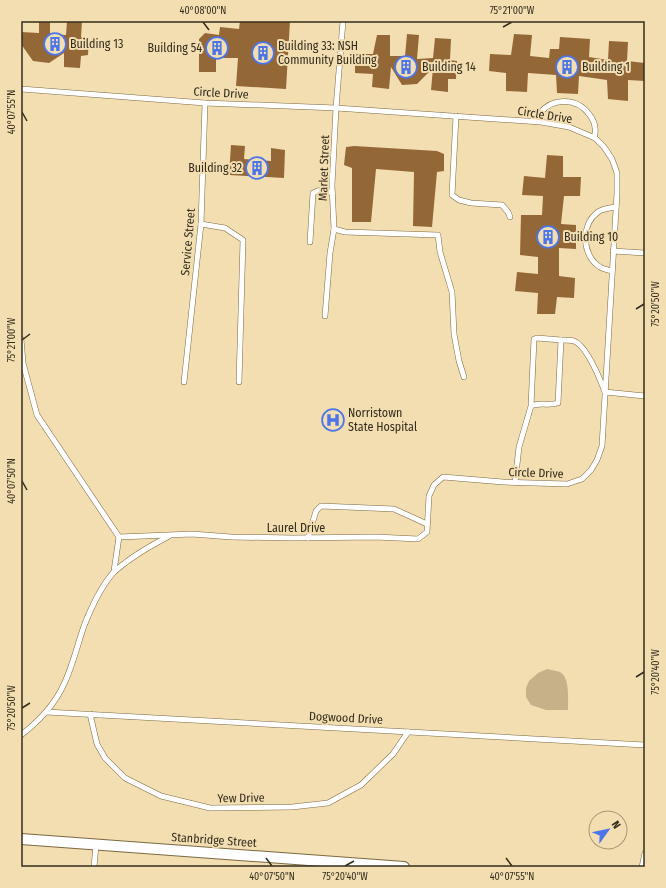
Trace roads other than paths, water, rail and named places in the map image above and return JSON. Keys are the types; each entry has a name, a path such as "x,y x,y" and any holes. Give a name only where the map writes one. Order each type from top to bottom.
{"street":[{"name":"Stanbridge Street","path":"21,840 404,867"}],"lane":[{"name":"Market Street","path":"324,316 330,253 334,229 332,193 336,108 343,21"},
{"name":"Circle Drive","path":"21,89 205,103 336,108 535,121 570,127 594,137 604,147 612,159 616,173 616,207 602,446 597,460 582,479 567,484 443,477 434,485 429,496 427,532 418,539"},
{"path":"535,121 540,113 557,102 564,101 578,104 592,118 596,129 594,137"},
{"name":"Service Street","path":"184,382 201,224 205,103"},
{"path":"456,116 452,194 459,200 465,202 502,205 510,217"},
{"path":"310,242 313,193 317,190 327,190 332,193"},
{"path":"612,271 601,268 592,260 587,249 585,235 589,221 597,213 616,207"},
{"path":"201,224 225,228 243,240 240,382"},
{"path":"334,229 345,232 438,236 440,252 452,292 454,334 459,361 464,377"},
{"path":"613,251 645,253"},
{"path":"21,339 23,363 37,415 120,537"},
{"path":"515,482 519,447 531,406 534,339 575,341 584,349 605,392 645,396"},
{"path":"531,406 536,404 558,403 562,340"},
{"path":"308,538 316,510 321,506 394,509 427,524"},
{"name":"Laurel Drive","path":"114,571 120,537 192,534 231,537 376,537 418,539"},
{"name":"Laurel Drive","path":"21,735 46,712 64,685 84,627 104,586 114,571 155,543 173,535"},
{"name":"Dogwood Drive","path":"46,712 645,745"},
{"name":"Yew Drive","path":"90,714 97,744 105,758 125,778 161,796 210,808 292,807 328,803 361,785 393,754 408,732"},
{"path":"94,867 96,845"},
{"path":"642,867 645,853"}],"place":[{"name":"Building 13","path":"55,44"},
{"name":"Building 54","path":"217,48"},
{"name":"Building 33: NSH Community Building","path":"263,53"},
{"name":"Building 14","path":"406,67"},
{"name":"Building 1","path":"567,67"},
{"name":"Building 32","path":"257,168"},
{"name":"Building 10","path":"548,237"},
{"name":"Norristown State Hospital","path":"333,420"}]}
